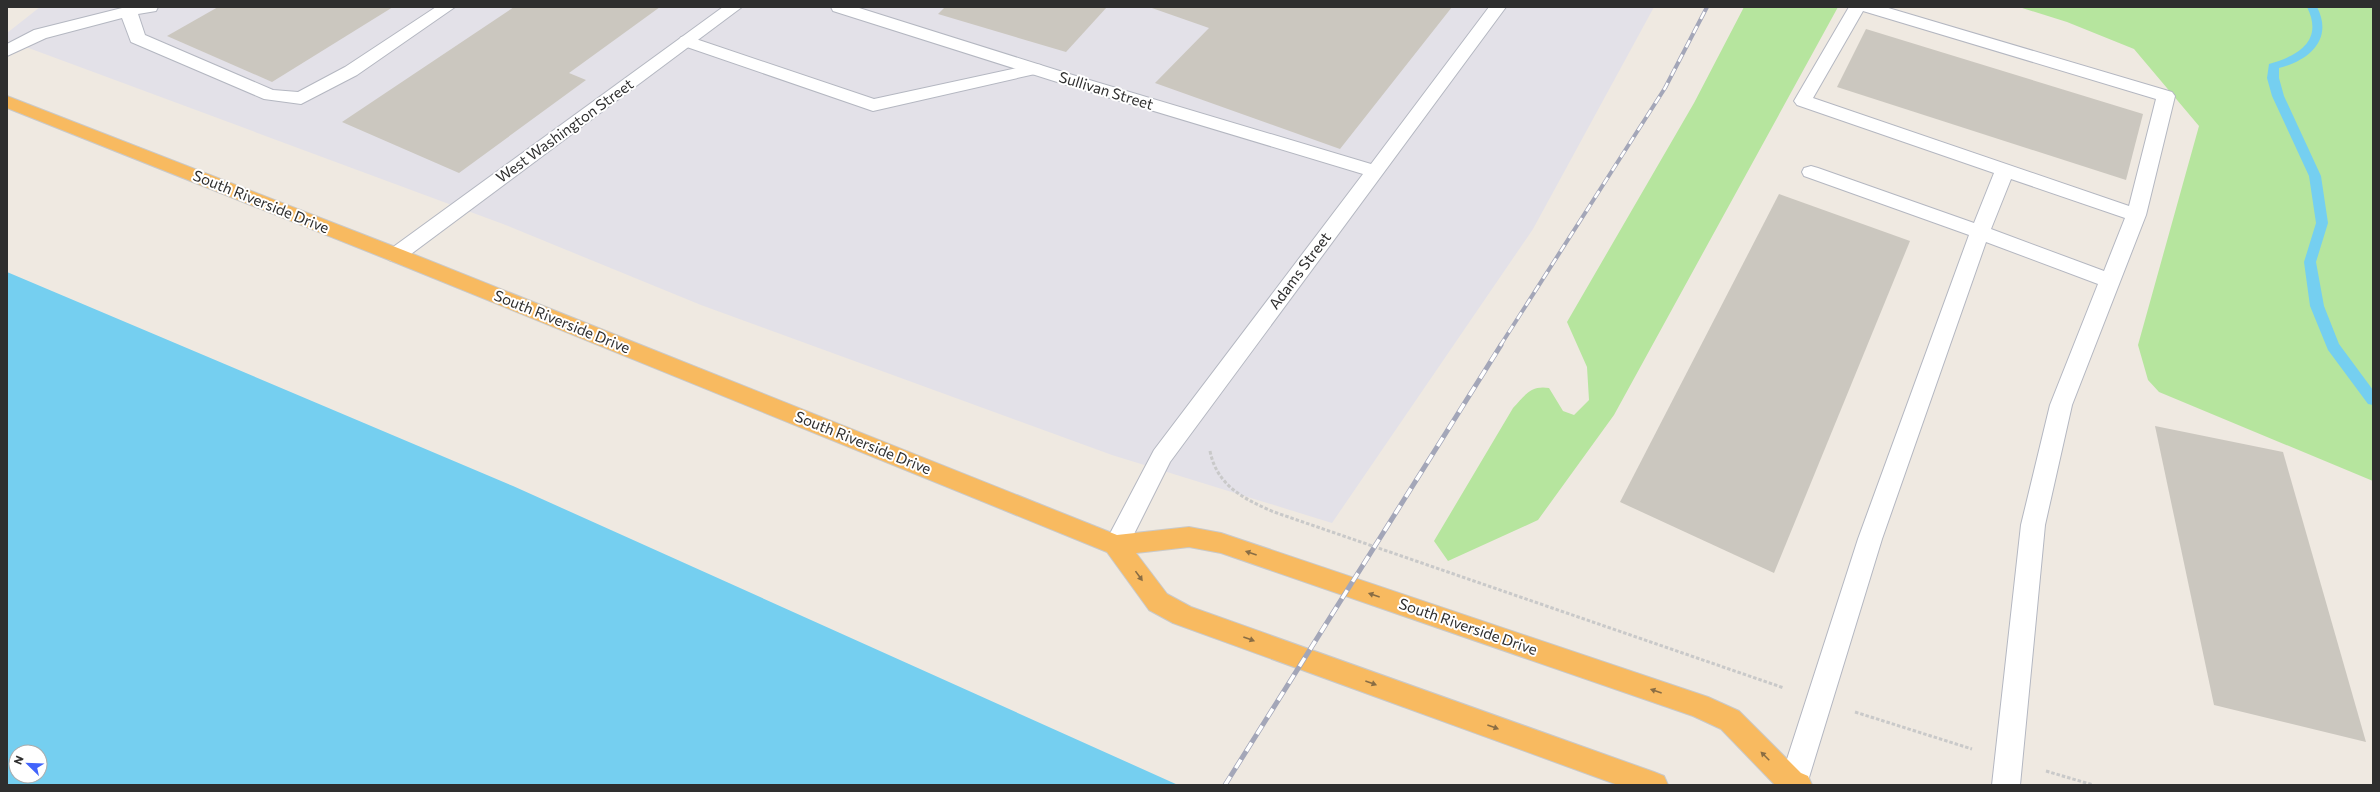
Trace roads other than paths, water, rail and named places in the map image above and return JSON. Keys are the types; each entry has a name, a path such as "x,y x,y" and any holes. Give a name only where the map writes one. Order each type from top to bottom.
{"highway":[{"name":"South Riverside Drive","path":"7,102 396,255 1116,545 1189,536 1221,543 1699,706 1730,720 1794,785"},
{"path":"1116,545 1158,602 1182,615 1654,785"}],"street":[{"path":"7,51 40,34 150,7"},
{"path":"129,12 137,38 270,95 301,98 351,71 447,7"},
{"name":"West Washington Street","path":"396,255 734,7"},
{"name":"Sullivan Street","path":"838,7 1035,69 1374,171"},
{"name":"Adams Street","path":"1116,545 1162,456 1498,7"},
{"path":"1856,7 1802,101 2005,169 2136,215"},
{"path":"1867,7 2166,96 2136,215 2061,406 2033,525 2006,785"},
{"path":"687,42 873,105 1035,69"},
{"path":"1794,785 1819,700 1870,539 1980,232 2005,169"},
{"path":"1811,172 1980,232 2110,281"}],"water":[{"path":"7,272 513,486 1178,785 7,785"}],"waterway":[{"path":"2312,7 2317,20 2317,27 2316,34 2310,47 2297,59 2273,66 2273,78 2278,96 2315,176 2322,223 2310,262 2317,306 2333,346 2373,400"}],"railway":[{"path":"1500,346 1665,88 1707,7"},
{"path":"1225,785 1501,345"}]}
